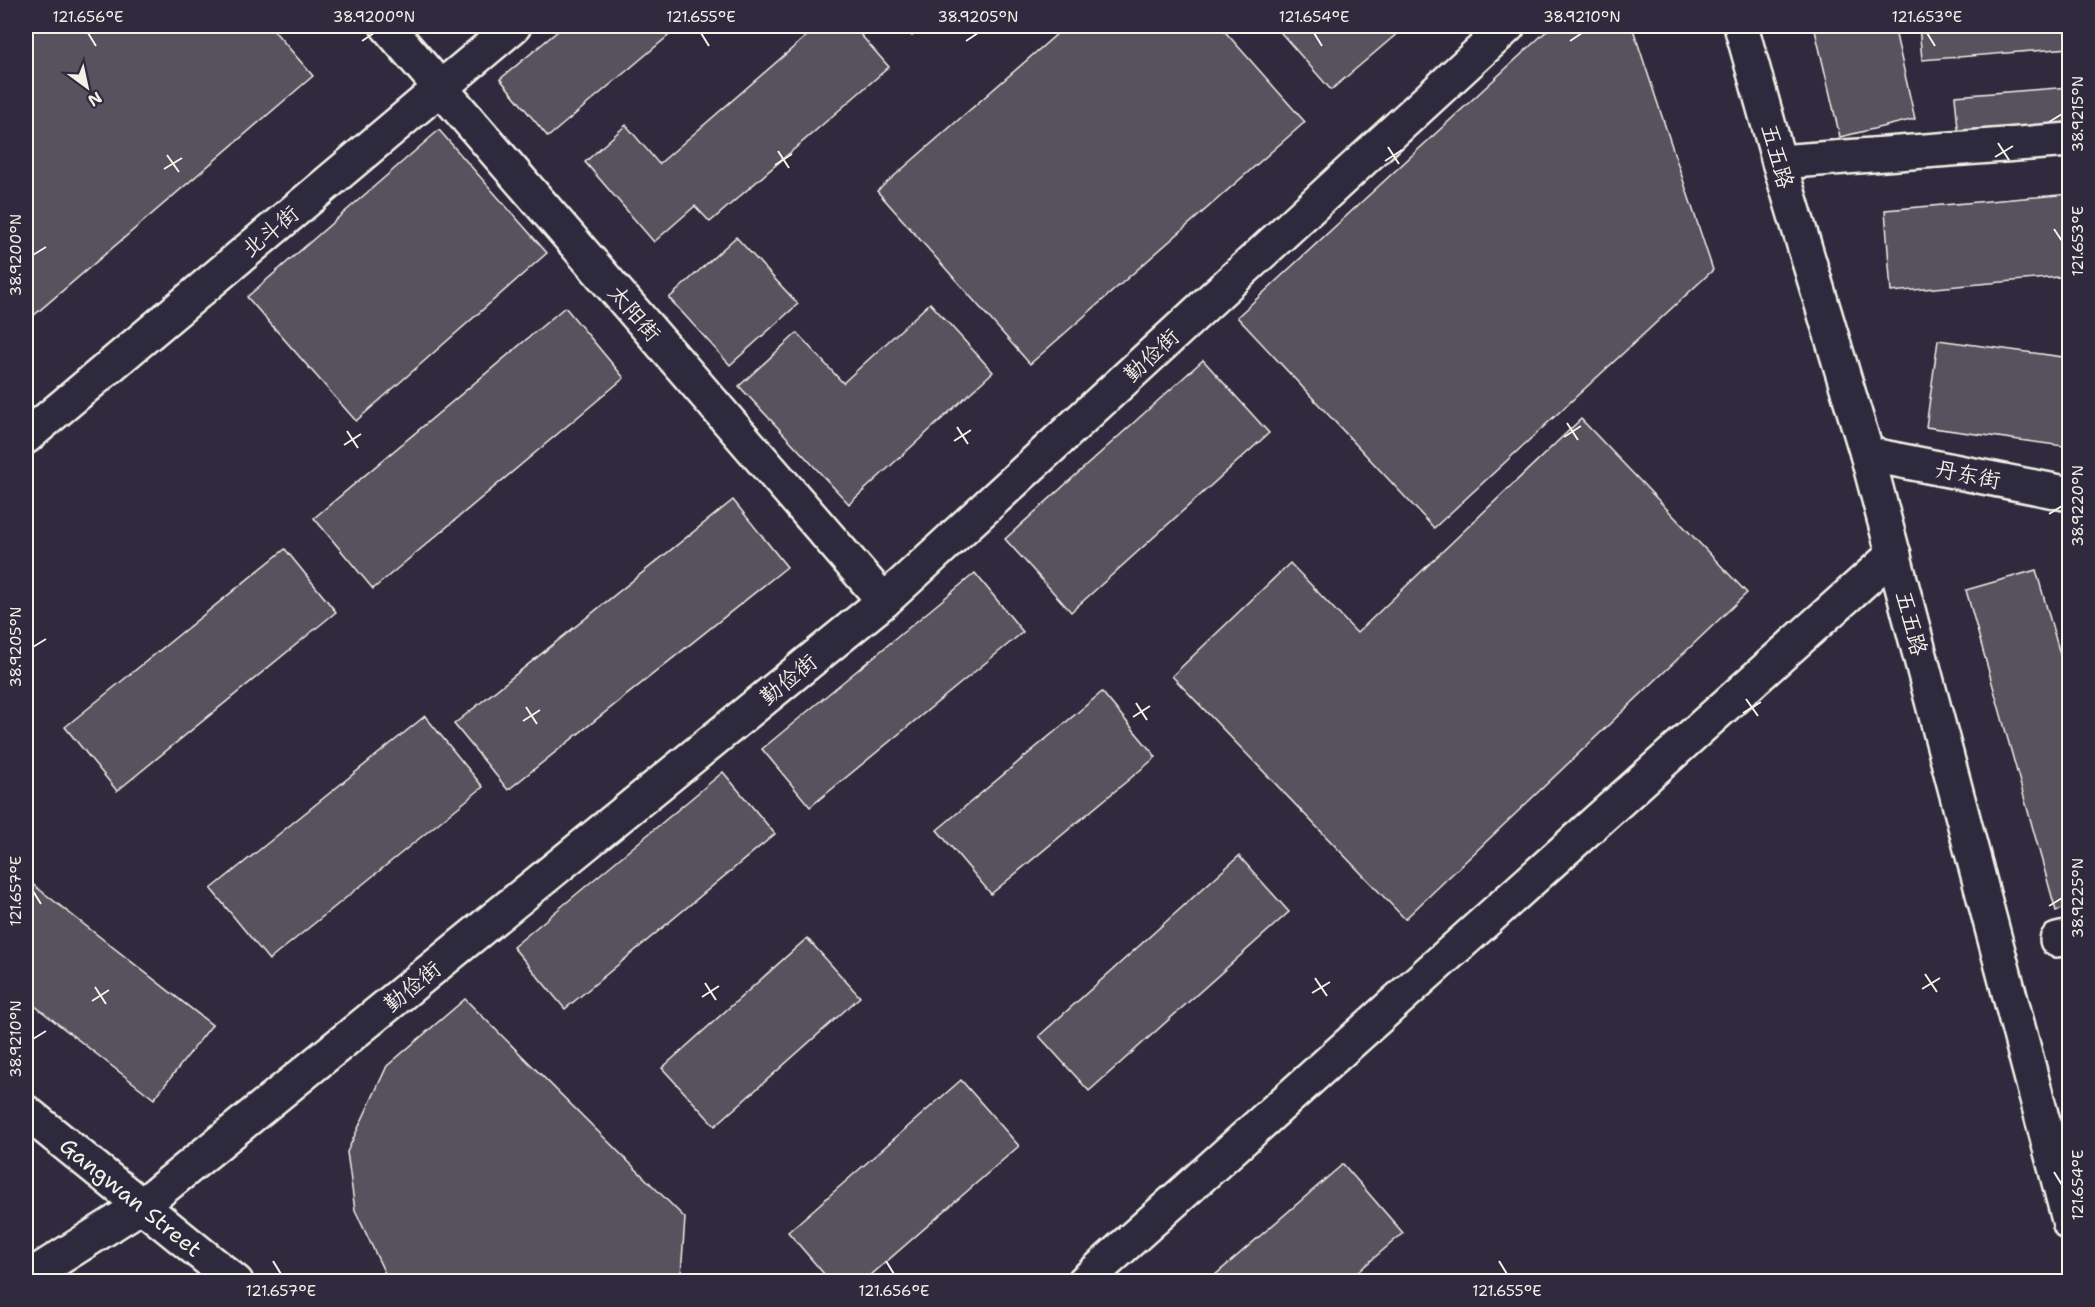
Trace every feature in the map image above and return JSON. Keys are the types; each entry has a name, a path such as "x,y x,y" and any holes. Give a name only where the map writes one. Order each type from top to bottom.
{"street":[{"name":"太阳街","path":"387,26 884,601"},
{"name":"北斗街","path":"26,437 514,26"},
{"name":"勤俭街","path":"26,1279 141,1206 884,601 1508,26"},
{"name":"五五路","path":"1741,26 1779,162 1867,454 2070,1224"},
{"path":"1779,162 2070,140"},
{"name":"丹东街","path":"1867,454 2070,494"},
{"path":"1084,1281 1894,554"},
{"name":"Gangwan Street","path":"26,1112 236,1281"}],"building":[{"path":"26,26 270,26 313,76 26,322"},
{"path":"564,26 680,26 548,137 500,79"},
{"path":"818,26 853,26 889,67 710,222 695,206 654,242 585,162 626,125 659,164"},
{"path":"902,26 924,26 912,36"},
{"path":"1066,26 1220,26 1305,122 1030,364 877,191"},
{"path":"1275,26 1406,26 1331,90"},
{"path":"1552,26 1632,26 1713,270 1434,528 1237,317"},
{"path":"1814,26 1894,26 1915,119 1840,137"},
{"path":"1919,26 2070,26 2070,48 1922,60"},
{"path":"2070,87 2070,130 1959,139 1955,96"},
{"path":"439,130 547,253 356,421 247,297"},
{"path":"2070,194 2070,276 1891,292 1885,210"},
{"path":"736,237 798,304 730,365 669,298"},
{"path":"930,303 993,372 849,504 739,386 797,333 843,383"},
{"path":"565,307 624,378 373,589 314,518"},
{"path":"1938,340 2070,358 2070,447 1926,427"},
{"path":"1203,360 1269,433 1071,612 1005,539"},
{"path":"1581,419 1747,593 1405,919 1172,676 1290,563 1357,633"},
{"path":"733,500 787,567 508,790 454,724"},
{"path":"285,549 336,612 117,791 65,727"},
{"path":"2036,570 2070,689 2070,907 2056,911 1966,590"},
{"path":"975,573 1023,632 810,807 762,749"},
{"path":"1102,692 1156,757 991,894 937,830"},
{"path":"425,716 483,787 269,960 211,889"},
{"path":"723,772 775,834 565,1009 513,947"},
{"path":"1239,856 1289,912 1089,1091 1039,1036"},
{"path":"26,879 212,1025 154,1099 26,999"},
{"path":"807,938 860,997 715,1126 662,1068"},
{"path":"465,999 685,1218 681,1275 674,1282 389,1282 355,1210 347,1152 387,1066"},
{"path":"961,1080 1019,1146 863,1282 831,1282 788,1232"},
{"path":"1343,1164 1403,1233 1346,1282 1207,1282"}]}
